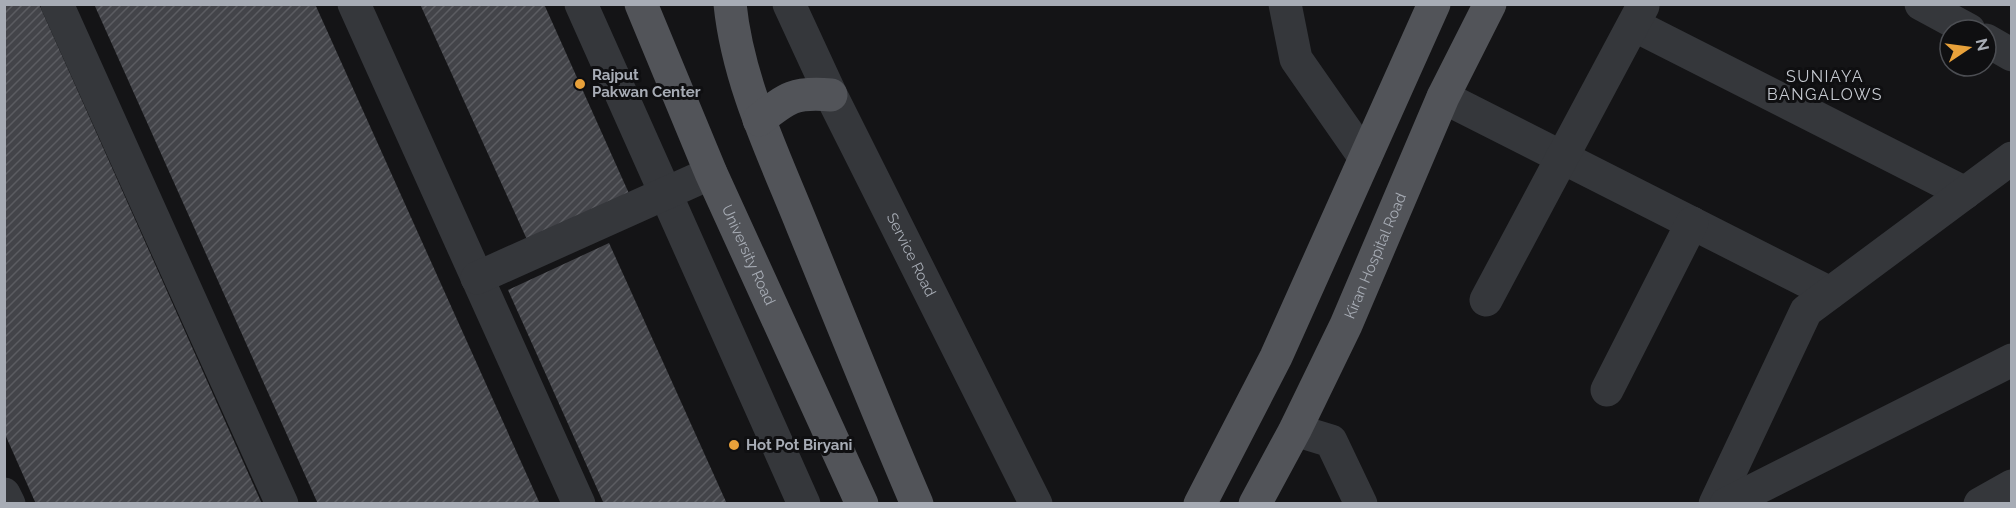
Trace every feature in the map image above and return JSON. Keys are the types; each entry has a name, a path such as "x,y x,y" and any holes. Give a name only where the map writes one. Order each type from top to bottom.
{"main road":[{"name":"University Road","path":"641,4 711,173 862,504"},
{"path":"730,4 743,75 759,120 860,371 917,504"},
{"path":"1200,504 1276,357 1434,4"},
{"name":"Kiran Hospital Road","path":"1255,504 1346,325 1443,97 1490,4"},
{"path":"759,120 781,102 804,93 831,95"}],"street":[{"path":"57,4 282,504"},
{"path":"354,4 579,504"},
{"path":"580,4 804,504"},
{"name":"Service Road","path":"789,4 831,95 1036,504"},
{"path":"1285,4 1296,59 1365,158"},
{"path":"1921,4 1955,18"},
{"path":"1486,300 1639,15 1965,193"},
{"path":"1998,44 2012,55"},
{"path":"1443,97 1830,293"},
{"path":"1715,504 1806,311 2012,158"},
{"path":"477,278 711,173"},
{"path":"1607,390 1692,223"},
{"path":"1726,504 2012,360"},
{"path":"1294,430 1331,441 1361,504"},
{"path":"1980,504 2012,486"},
{"path":"4,494 9,504"}],"building":[{"path":"4,4 39,4 262,504 36,504 4,432"},
{"path":"94,4 315,4 540,504 318,504"},
{"path":"420,4 544,4 631,198 529,244"},
{"path":"609,243 727,504 604,504 508,290"}],"place":[{"name":"Rajput Pakwan Center","path":"580,84"},
{"name":"Hot Pot Biryani","path":"734,445"}],"district":[{"name":"SUNIAYA BANGALOWS","path":"1825,85"}]}
